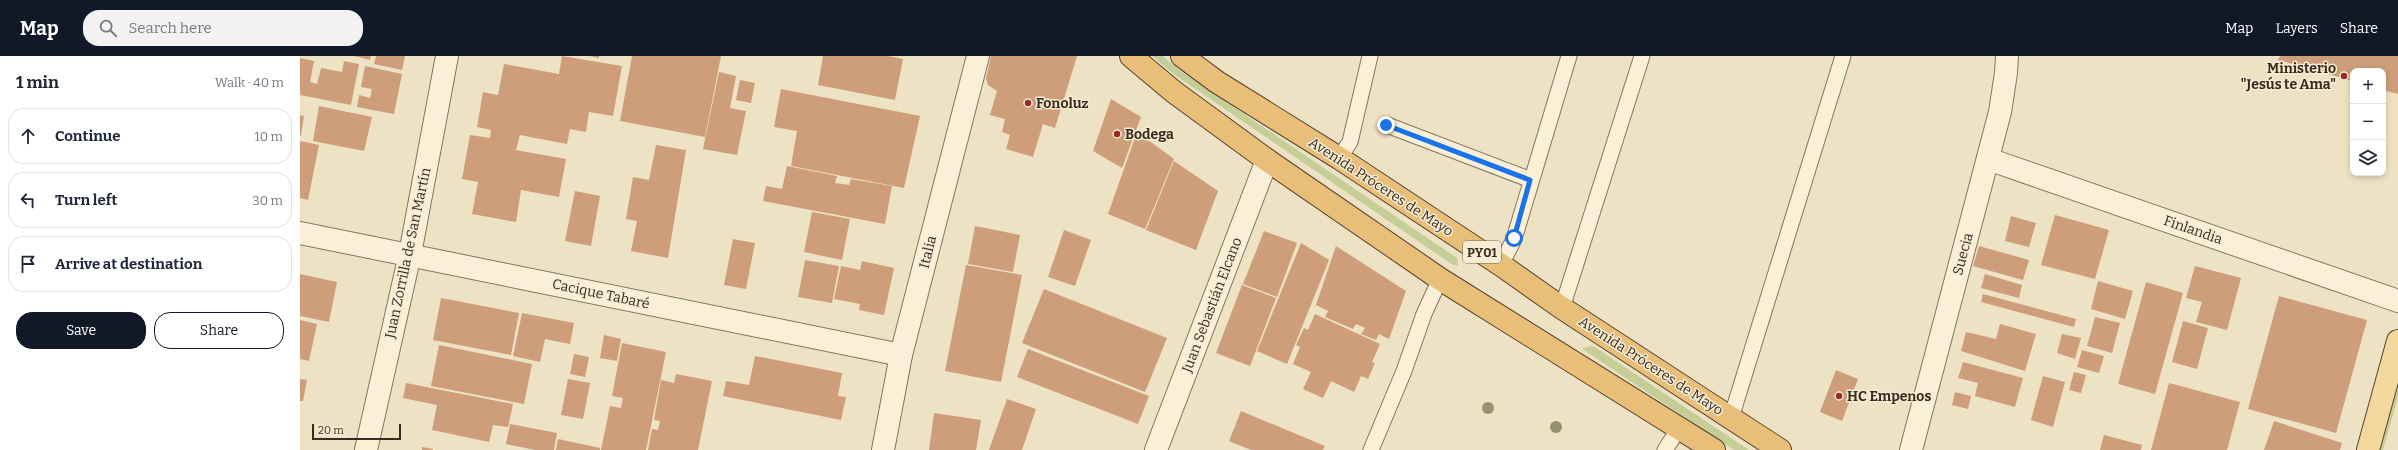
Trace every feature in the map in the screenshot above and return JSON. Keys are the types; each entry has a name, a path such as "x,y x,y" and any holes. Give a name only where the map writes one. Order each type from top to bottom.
{"highway":[{"path":"1131,56 1174,92 1267,160 1440,279 1714,450"},
{"name":"Avenida Próceres de Mayo","path":"1182,56 1217,82 1339,158 1502,265 1562,308 1780,450"}],"main road":[{"path":"2368,450 2398,341"}],"street":[{"name":"Juan Zorrilla de San Martín","path":"366,450 410,254 447,56"},
{"name":"Italia","path":"883,450 901,355 978,56"},
{"name":"Suecia","path":"1911,450 2000,112 2007,56"},
{"name":"Finlandia","path":"1988,159 2398,301"},
{"name":"Juan Sebastián Elcano","path":"1156,450 1267,160"},
{"name":"Cacique Tabaré","path":"300,233 410,254 901,355"}],"lane":[{"path":"1339,158 1350,142 1370,56"},
{"path":"1502,265 1514,238 1530,180 1569,56"},
{"path":"1562,308 1642,56"},
{"path":"1731,418 1843,56"},
{"path":"1386,125 1530,180"},
{"path":"1371,450 1404,371 1424,314 1440,279"},
{"path":"1666,450 1679,428"}],"green space":[{"path":"1152,56 1163,56 1179,70 1457,258 1458,265 1453,265 1175,75"},
{"path":"1590,346 1595,347 1749,450 1734,450 1582,349"},
{"path":"2398,371 2398,397 2383,450 2376,450"}],"building":[{"path":"354,56 371,56 370,60"},
{"path":"376,56 405,56 402,70 374,64"},
{"path":"562,56 622,66 613,116 589,112 586,132 570,129 567,144 520,135 516,150 566,159 559,197 521,190 516,222 472,214 478,182 489,184 462,179 470,135 490,138 491,130 477,127 483,92 498,95 504,64 559,74"},
{"path":"632,56 721,56 705,137 620,121"},
{"path":"823,56 888,56 903,59 895,100 818,85"},
{"name":"Fonoluz","path":"991,56 1077,56 1055,128 1043,124 1033,157 1006,149 1010,135 1002,132 1005,119 990,115 997,91 988,85 986,79"},
{"name":"Ministerio \"Jesús te Ama\"","path":"2280,56 2398,56 2398,94 2386,91 2386,68 2350,68 2350,80 2278,60"},
{"path":"300,58 314,61 310,82 317,84 321,68 342,72 344,61 359,64 351,105 300,95"},
{"path":"365,66 402,74 394,114 357,107 359,95 370,98 372,89 361,87"},
{"path":"719,72 736,76 730,108 746,111 737,155 703,149"},
{"path":"740,80 755,83 751,103 736,100"},
{"path":"781,89 920,116 904,188 791,166 797,131 774,127"},
{"name":"Bodega","path":"1111,99 1141,117 1122,168 1093,151"},
{"path":"319,106 372,117 364,151 313,141"},
{"path":"300,115 304,116 301,136 300,136"},
{"path":"1137,132 1174,159 1145,229 1108,214"},
{"path":"300,141 319,145 308,200 300,198"},
{"path":"656,145 686,150 668,258 631,251 637,221 626,219 633,177 649,180"},
{"path":"1174,161 1218,191 1196,250 1146,230"},
{"path":"787,166 837,176 835,183 849,185 851,179 892,186 885,224 763,201 766,186 782,189"},
{"path":"575,191 600,196 591,246 565,241"},
{"path":"812,212 850,219 842,260 804,252"},
{"path":"2055,215 2109,230 2095,279 2041,265"},
{"path":"2011,216 2036,223 2029,247 2005,241"},
{"path":"975,226 1020,235 1013,272 968,264"},
{"path":"1064,230 1091,240 1075,286 1048,277"},
{"path":"1264,231 1297,243 1277,297 1243,284"},
{"path":"733,239 755,243 746,289 724,285"},
{"path":"1301,243 1329,260 1287,364 1257,351"},
{"path":"1336,246 1406,291 1389,339 1379,334 1376,340 1361,334 1365,328 1356,324 1353,329 1325,317 1328,311 1316,305"},
{"path":"1979,246 2029,260 2023,280 1973,266"},
{"path":"805,260 839,266 832,303 798,297"},
{"path":"862,261 894,268 884,315 859,310 860,304 834,299 841,266 860,270"},
{"path":"966,265 1022,275 1001,382 945,371"},
{"path":"2195,266 2241,278 2227,330 2196,322 2202,302 2186,298"},
{"path":"300,274 337,282 329,322 300,316"},
{"path":"1985,274 2022,285 2019,298 1981,288"},
{"path":"2098,281 2133,291 2125,319 2091,309"},
{"path":"2146,282 2183,293 2155,394 2118,384"},
{"path":"1242,285 1276,298 1250,366 1216,353"},
{"path":"1044,289 1167,338 1145,392 1022,343"},
{"path":"1983,294 2076,319 2074,327 1981,302"},
{"path":"2279,296 2367,320 2336,433 2248,409"},
{"path":"441,298 519,313 511,355 433,340"},
{"path":"522,313 574,323 570,344 545,339 540,362 513,356"},
{"path":"1315,314 1380,344 1372,362 1375,363 1368,379 1361,376 1354,392 1331,381 1323,398 1303,389 1311,372 1293,364 1300,347 1296,345 1304,328 1308,330"},
{"path":"2095,317 2120,323 2112,353 2087,346"},
{"path":"300,320 317,324 309,361 300,359"},
{"path":"2183,321 2208,328 2197,369 2172,362"},
{"path":"2000,324 2036,334 2025,371 1961,351 1966,332 1996,339"},
{"path":"2062,334 2081,338 2075,359 2057,353"},
{"path":"604,335 621,339 617,361 600,358"},
{"path":"622,343 666,352 646,450 601,450 610,406 621,408 623,398 612,396"},
{"path":"439,345 532,364 524,404 431,386"},
{"path":"1028,349 1149,396 1138,424 1017,377"},
{"path":"2082,350 2104,356 2099,373 2077,367"},
{"path":"574,354 589,357 585,377 570,374"},
{"path":"755,356 842,373 838,396 846,397 841,420 723,396 726,381 749,385"},
{"path":"1963,362 2023,378 2015,407 1975,396 1978,383 1958,378"},
{"name":"HC Empenos","path":"1836,370 1858,379 1842,421 1820,412"},
{"path":"2074,372 2086,375 2081,393 2069,390"},
{"path":"676,374 712,381 698,450 648,450 652,429 658,430 660,421 654,420 661,380 674,383"},
{"path":"2043,376 2065,382 2053,427 2031,420"},
{"path":"300,379 307,380 303,401 300,401"},
{"path":"568,379 590,383 583,419 561,415"},
{"path":"406,383 513,404 508,427 493,425 489,442 432,430 437,405 403,398"},
{"path":"2169,383 2240,402 2227,450 2151,450"},
{"path":"1955,392 1971,396 1968,409 1952,405"},
{"path":"1007,399 1036,409 1022,450 989,450"},
{"path":"1241,411 1325,446 1323,450 1251,450 1229,441"},
{"path":"934,413 981,420 976,450 929,450"},
{"path":"2274,421 2342,443 2340,450 2264,450"},
{"path":"510,424 557,433 554,450 535,450 506,444"},
{"path":"2104,435 2142,445 2141,450 2100,450"},
{"path":"558,439 600,448 600,450 556,450"},
{"path":"422,447 433,449 433,450 422,450"}],"place":[{"name":"Ministerio \"Jesús te Ama\"","path":"2344,76"},
{"name":"Fonoluz","path":"1028,103"},
{"name":"Bodega","path":"1117,134"},
{"name":"HC Empenos","path":"1839,396"}],"route":[{"path":"1386,125 1530,180 1514,238"}]}
